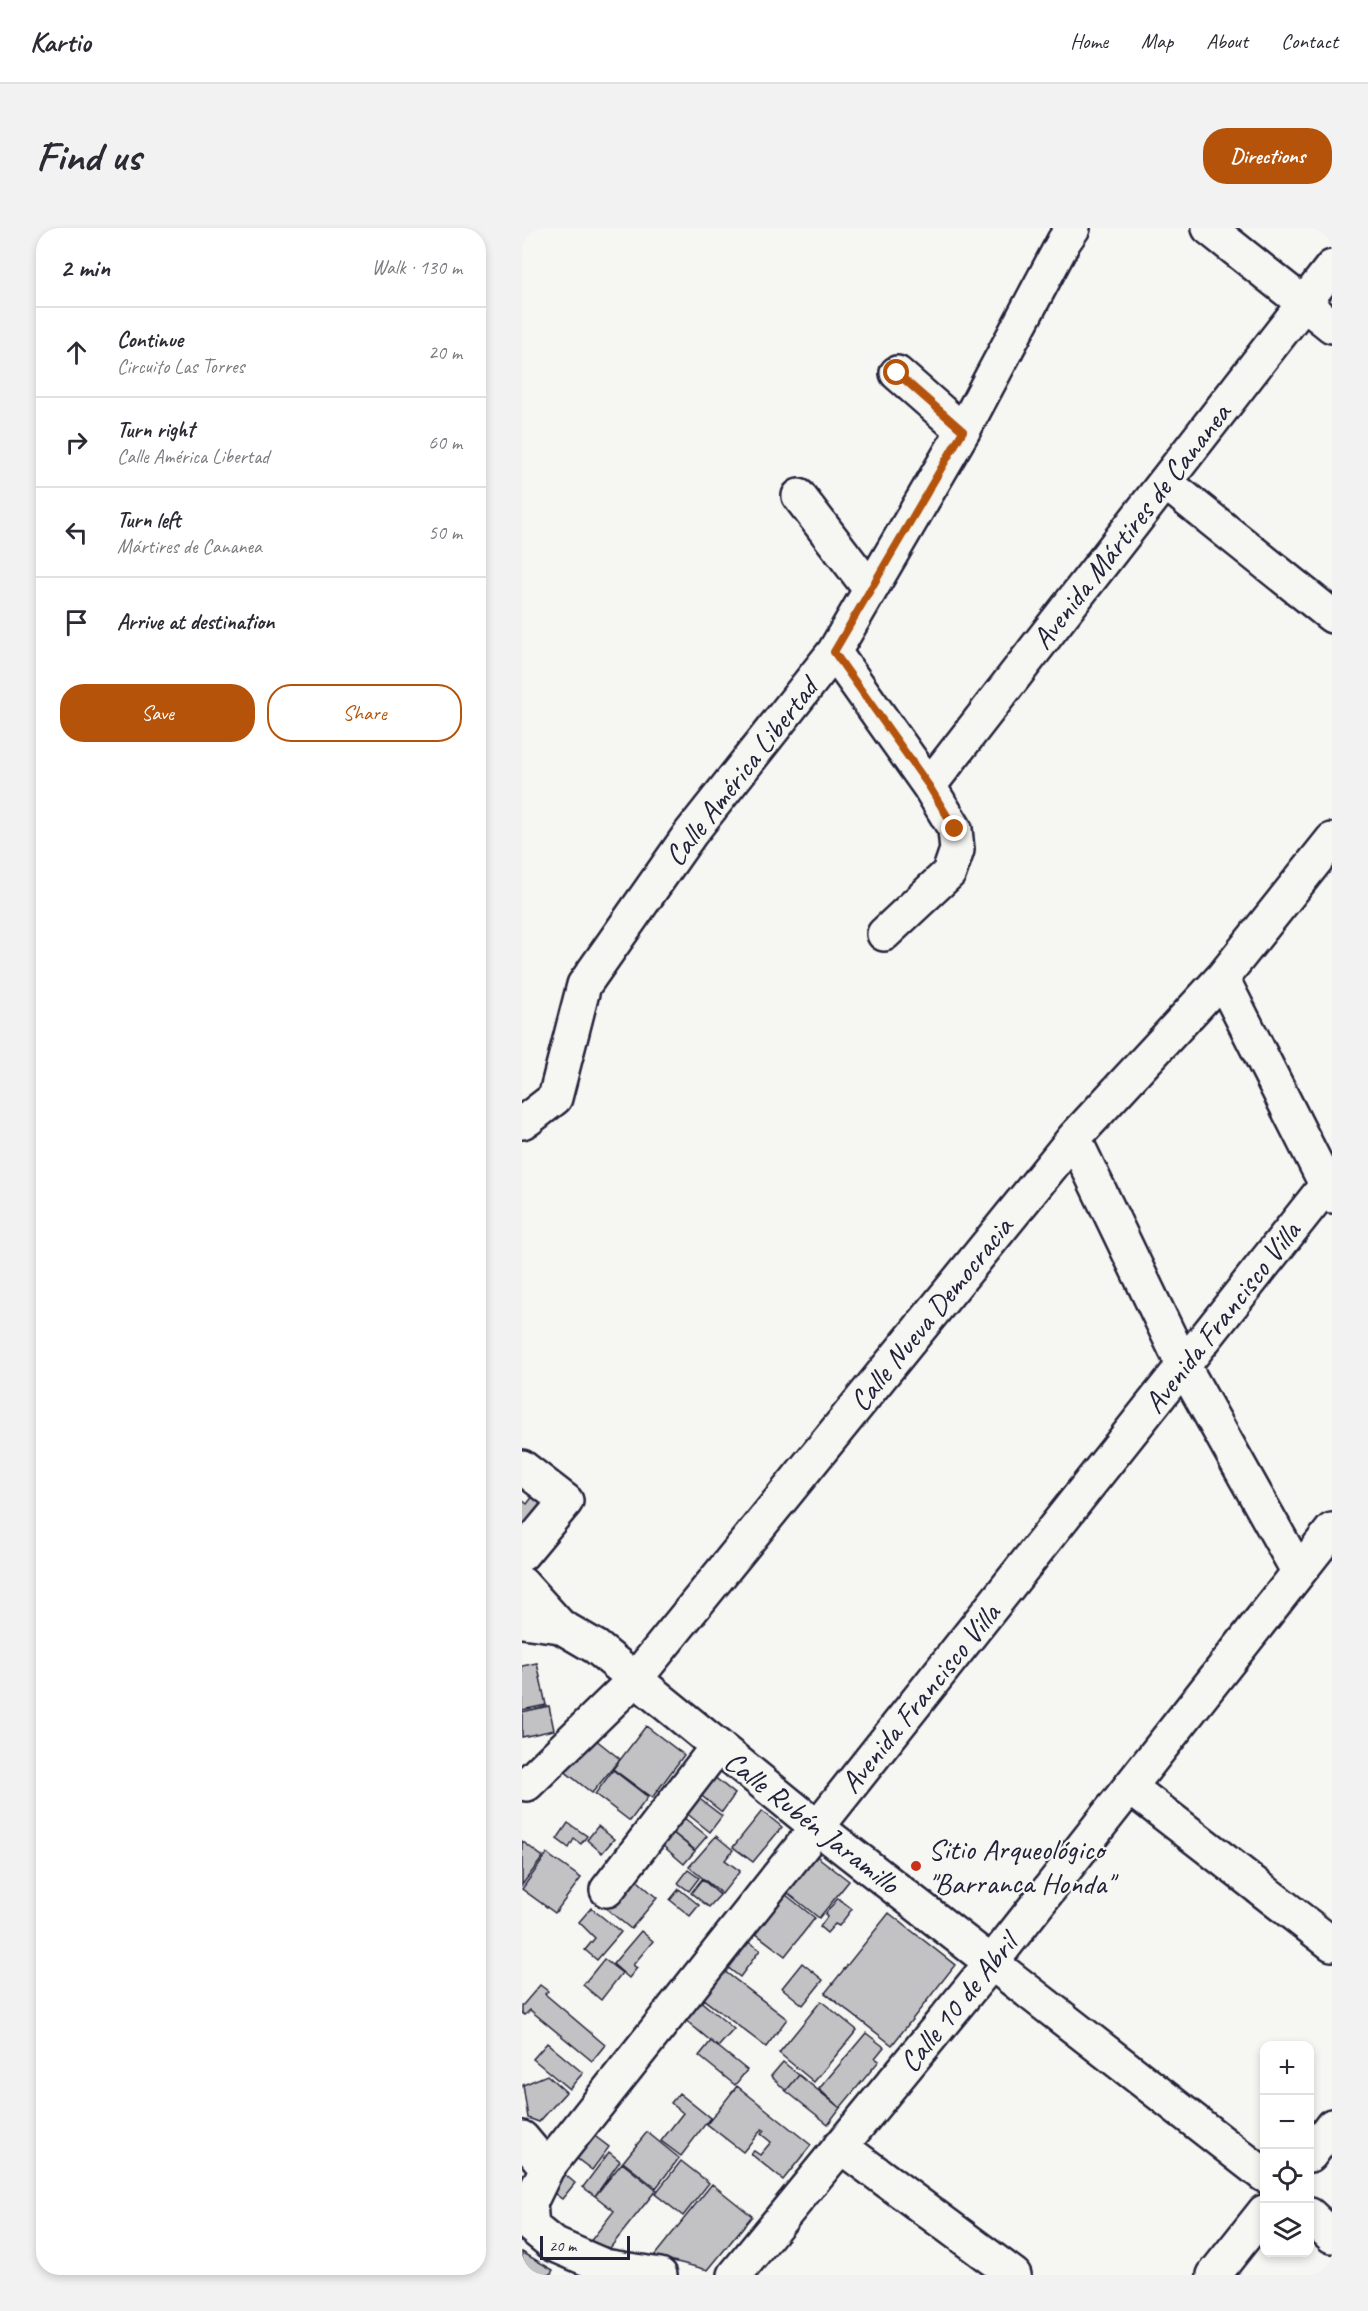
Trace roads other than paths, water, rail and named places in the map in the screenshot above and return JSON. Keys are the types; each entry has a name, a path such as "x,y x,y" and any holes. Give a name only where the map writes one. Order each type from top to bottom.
{"street":[{"name":"Calle América Libertad","path":"522,1122 555,1098 584,985 690,834 834,652 963,431 1073,228"},
{"path":"1209,228 1332,326"},
{"name":"Avenida Mártires de Cananea","path":"929,786 1332,267"},
{"path":"897,373 963,431"},
{"path":"1165,482 1332,616"},
{"path":"799,496 870,590"},
{"path":"834,652 929,786 955,829 957,850 949,873 884,934"},
{"name":"Calle Nueva Democracia","path":"527,1784 636,1678 1074,1138 1222,978 1332,840"},
{"path":"1222,978 1330,1186"},
{"path":"1074,1138 1184,1367 1298,1571"},
{"name":"Avenida Francisco Villa","path":"660,2275 604,2266 553,2244 532,2228 530,2203 547,2168 1330,1186"},
{"path":"522,1467 566,1501 522,1554"},
{"name":"Calle 10 de Abril","path":"735,2275 992,1962 1332,1530"},
{"path":"522,1584 560,1626"},
{"name":"Calle Rubén Jaramillo","path":"522,1621 560,1626 596,1647 817,1827 1260,2172"},
{"path":"607,1890 717,1747"},
{"path":"1131,1788 1332,1944"},
{"path":"1314,2150 1332,2126"},
{"path":"522,2138 547,2168"},
{"path":"840,2146 1014,2275"},
{"path":"1214,2275 1260,2217"},
{"path":"1314,2219 1332,2236"}],"place":[{"name":"Sitio Arqueológico \"Barranca Honda\"","path":"916,1866"}]}
